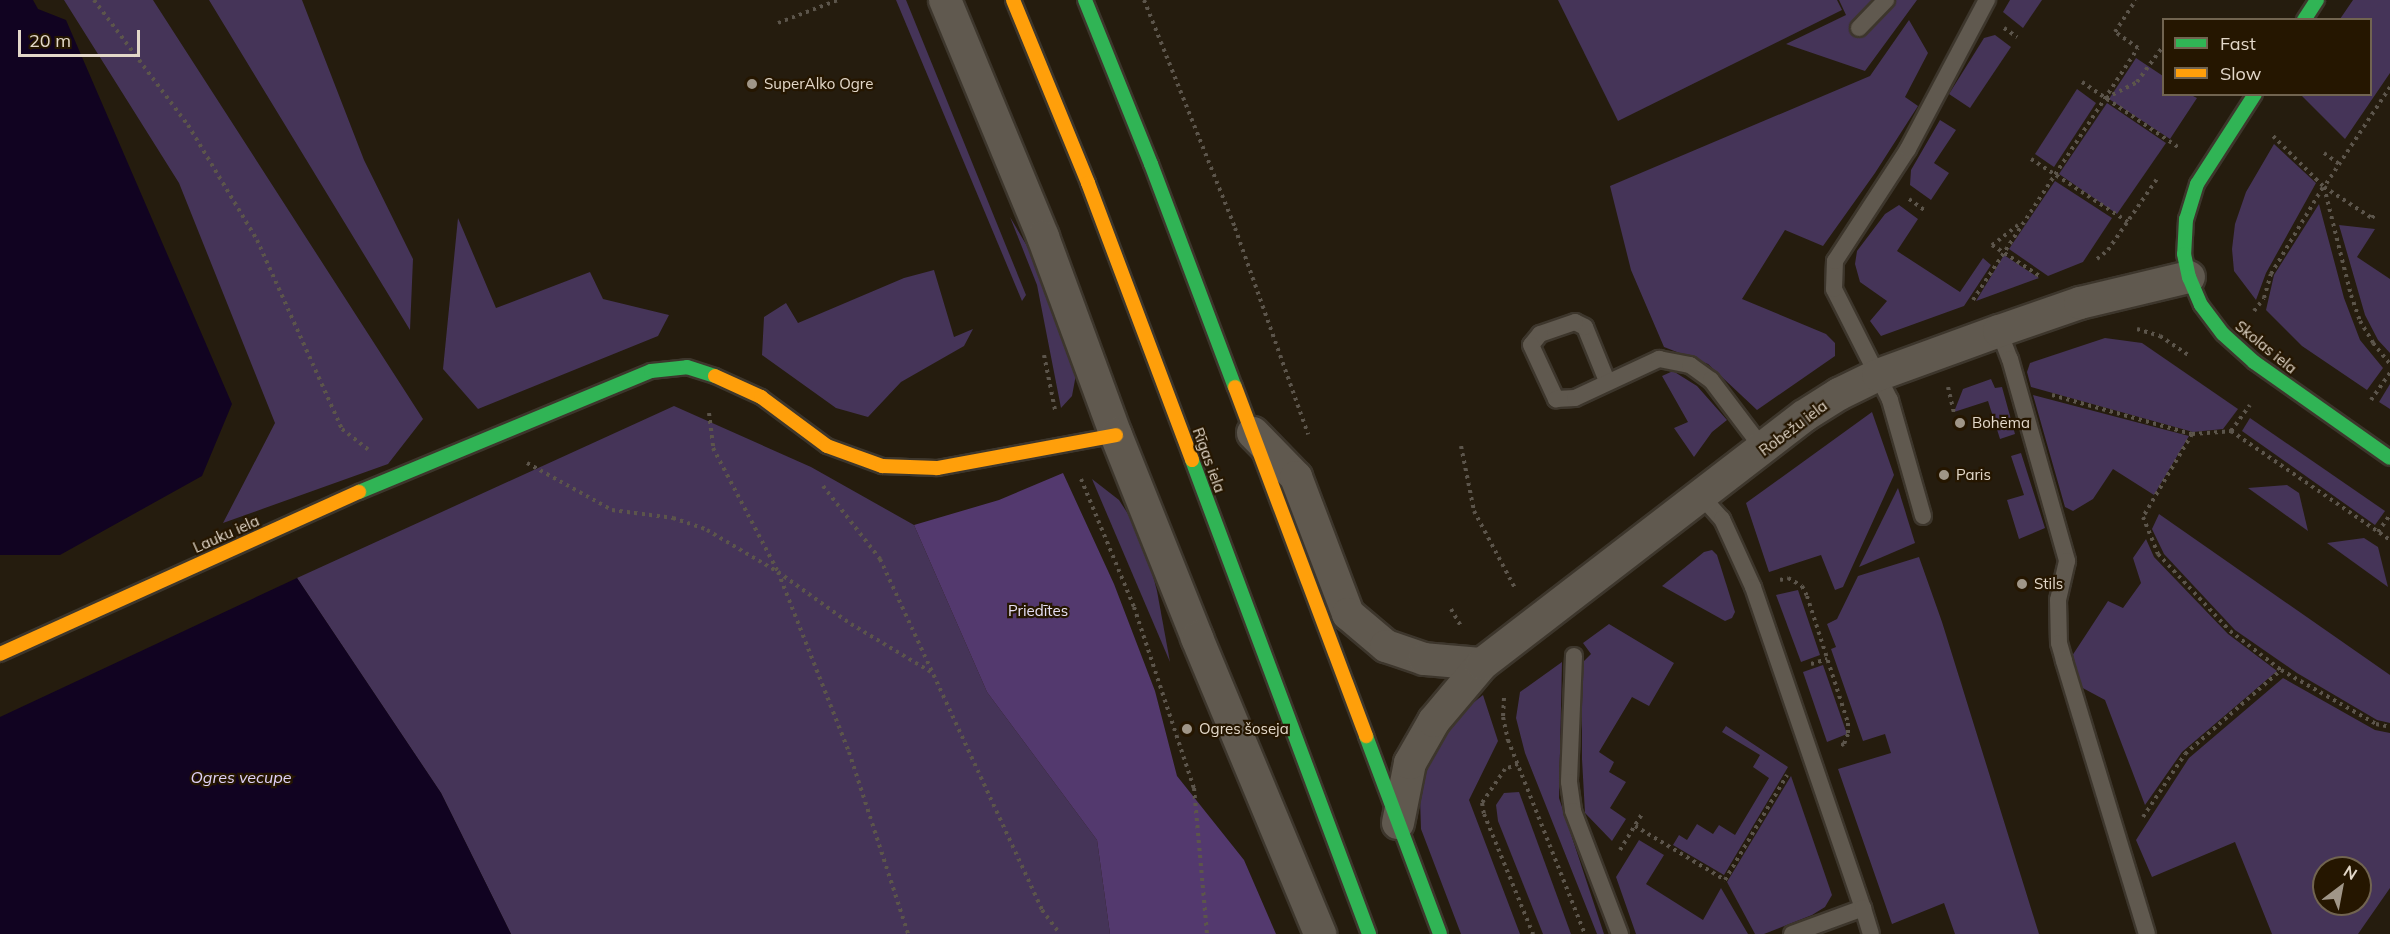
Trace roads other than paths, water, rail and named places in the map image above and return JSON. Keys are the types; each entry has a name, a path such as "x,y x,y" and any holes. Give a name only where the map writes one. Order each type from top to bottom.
{"main road":[{"name":"Rīgas iela","path":"1013,0 1088,183 1368,934"},
{"path":"1085,0 1151,164 1440,934"},
{"path":"2305,18 2317,0"},
{"name":"Skolas iela","path":"2254,96 2197,184 2186,219 2184,254 2189,277 2201,305 2223,334 2254,362 2390,458"},
{"name":"Lauku iela","path":"0,654 330,504 651,370 687,367 716,376 761,397 827,446 882,466 937,468 1066,442 1116,435"}],"street":[{"path":"945,0 1043,237 1116,435 1269,818 1320,934"},
{"name":"Robežu iela","path":"1398,824 1410,763 1434,722 1482,664 1764,450 1804,416 1878,375 1999,330 2080,303 2189,277"},
{"path":"1253,433 1296,477 1348,614 1386,646 1424,659 1482,664"}],"lane":[{"path":"1859,28 1886,0"},
{"path":"1923,516 1890,400 1834,289 1835,261 1908,149 1987,0"},
{"path":"1607,381 1586,327 1575,322 1540,334 1531,345 1556,399 1575,398 1607,381 1659,359 1690,365 1711,380 1764,450"},
{"path":"1999,330 2067,561 2058,600 2059,643 2147,934"},
{"path":"1702,497 1722,519 1753,587 1870,934"},
{"path":"1574,656 1569,782 1573,811 1620,934"},
{"path":"1792,934 1863,908"}],"water":[{"path":"0,0 33,0 38,9 66,20 232,404 202,476 60,555 0,555"},
{"name":"Ogres vecupe","path":"297,578 441,793 511,934 0,934 0,717"}],"place":[{"name":"SuperAlko Ogre","path":"752,84"},
{"name":"Bohēma","path":"1960,423"},
{"name":"Paris","path":"1944,475"},
{"name":"Stils","path":"2022,584"},
{"name":"Ogres šoseja","path":"1187,729"}],"park label":[{"name":"Priedītes","path":"1038,611"}]}
